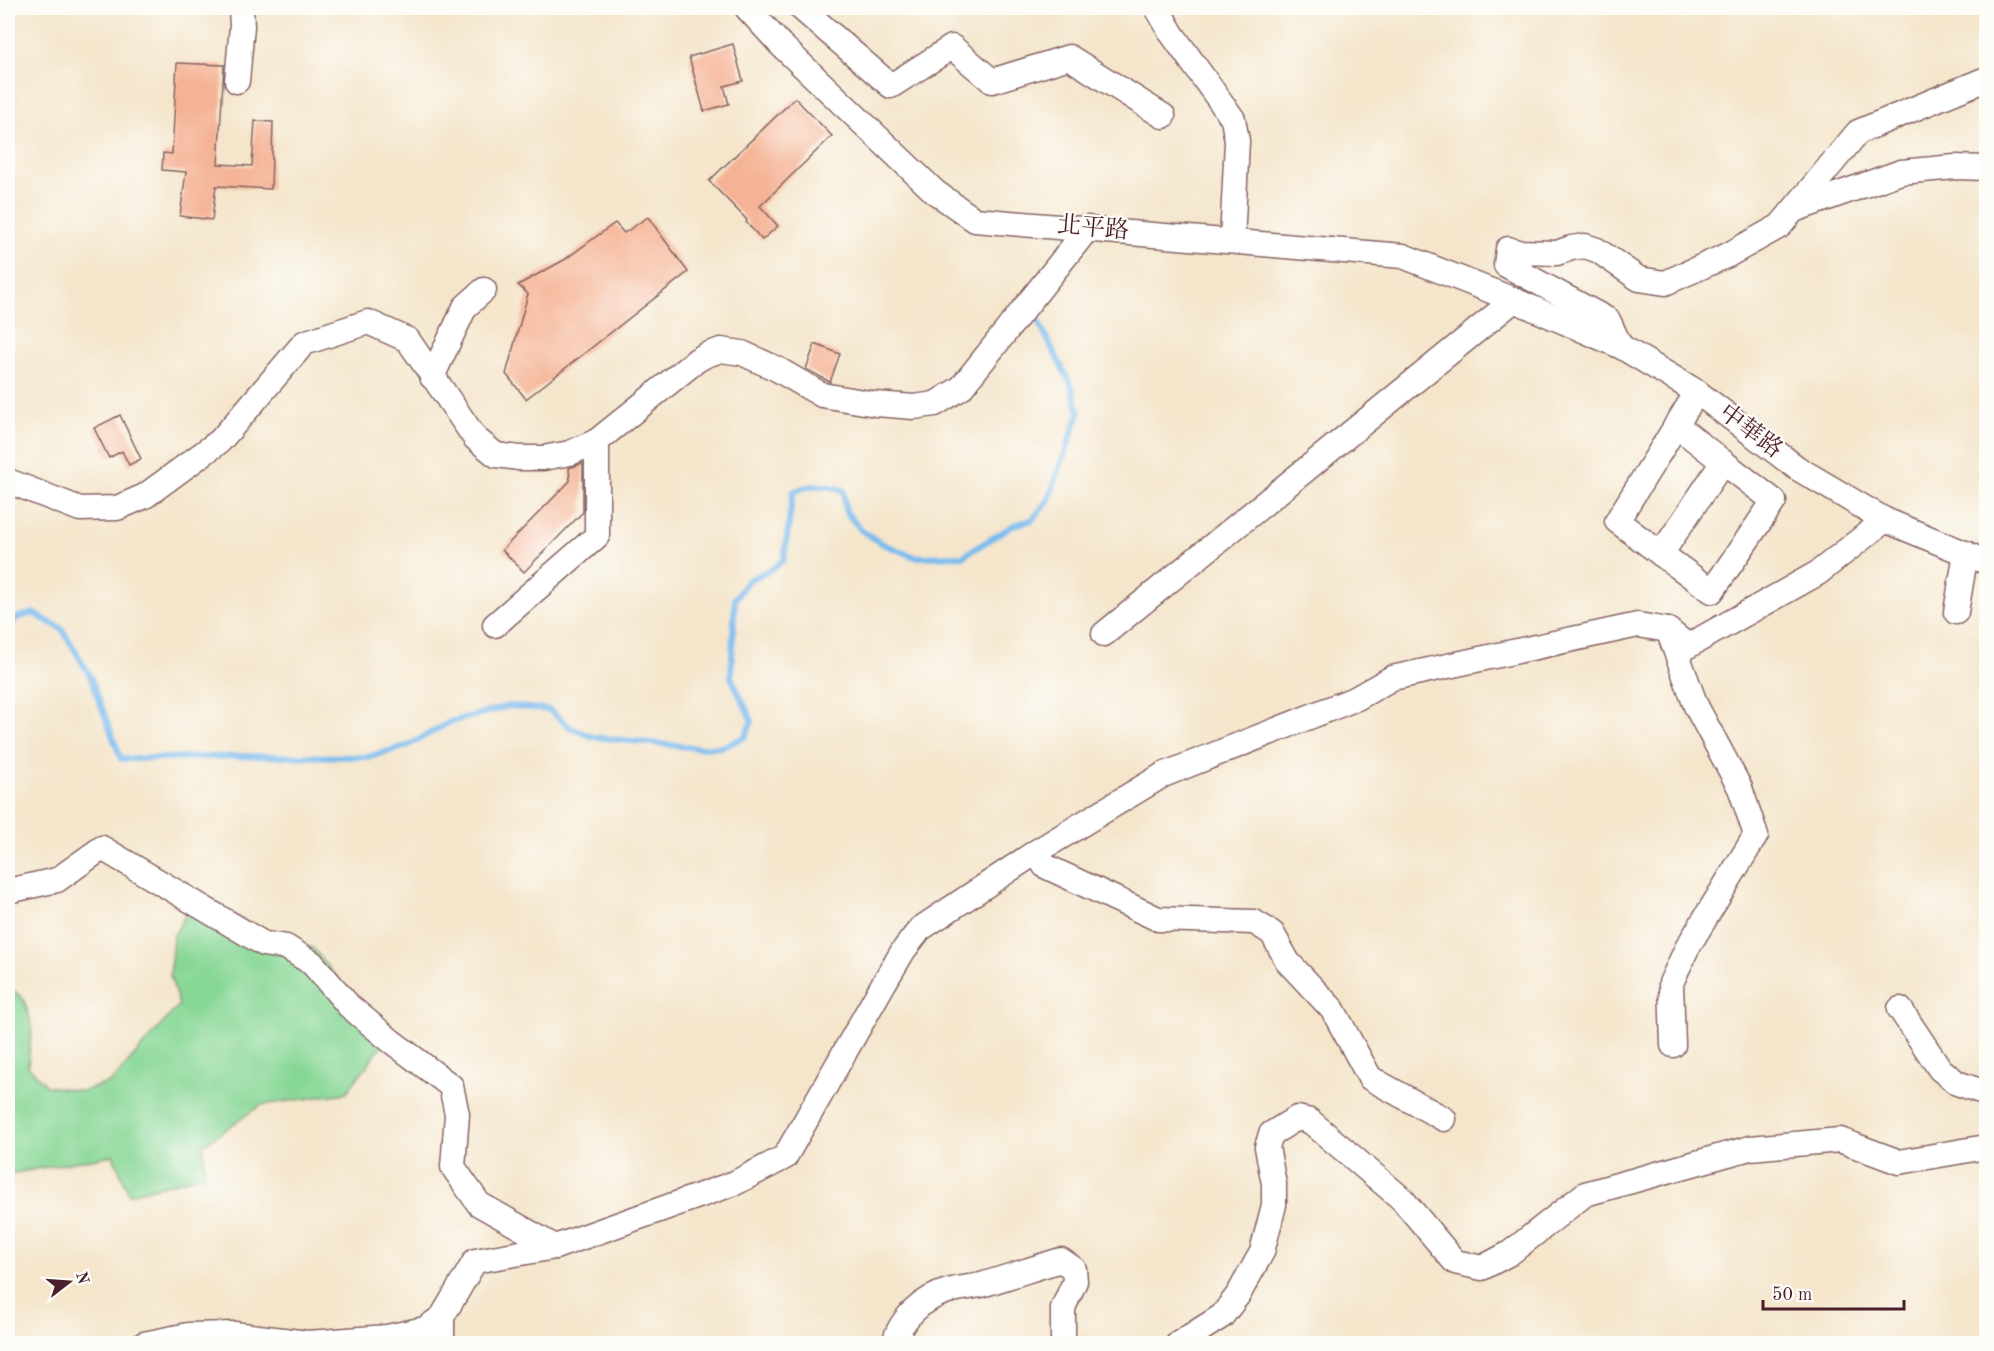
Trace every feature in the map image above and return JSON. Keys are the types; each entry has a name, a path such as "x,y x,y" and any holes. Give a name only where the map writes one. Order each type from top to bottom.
{"street":[{"path":"237,81 242,26 241,8"},
{"name":"北平路","path":"747,8 781,45 935,192 975,220 1403,256 1514,300"},
{"path":"801,8 891,86 952,47 992,81 1070,57 1163,116"},
{"path":"1157,8 1172,34 1233,119 1237,141 1232,242"},
{"path":"1620,346 1608,320 1506,265 1508,249 1517,252 1557,253 1585,246 1597,250 1640,279 1665,283 1728,255 1780,226 1858,132 1986,79"},
{"path":"1794,210 1902,172 1955,167 1986,168"},
{"path":"8,481 80,509 117,508 145,496 220,441 304,343 369,322 408,340 475,438 496,455 543,458 570,453 597,441 697,360 721,350 742,353 777,369 822,395 904,407 934,404 961,388 1088,228"},
{"path":"432,376 465,307 484,290"},
{"path":"1104,634 1514,300"},
{"name":"中華路","path":"1514,300 1620,346 1697,392 1797,468 1885,520 1976,557"},
{"path":"1676,425 1774,501 1713,591 1617,521 1676,425 1697,392"},
{"path":"495,626 597,536 597,441"},
{"path":"1661,554 1723,462"},
{"path":"144,1344 188,1335 234,1334 308,1343 387,1337 425,1329 442,1317 475,1261 555,1247 735,1183 785,1157 884,982 903,951 921,929 1036,852 1162,776 1357,698 1392,678 1638,625 1668,630 1688,646 1818,573 1885,520"},
{"path":"1956,612 1976,557"},
{"path":"1668,630 1696,706 1740,788 1756,836 1687,948 1671,983 1673,1045"},
{"path":"8,891 57,880 102,848 264,944 286,947 312,963 349,1006 451,1086 458,1114 453,1167 479,1204 555,1247"},
{"path":"1036,852 1045,866 1158,920 1254,922 1272,933 1288,962 1333,1010 1370,1078 1444,1119"},
{"path":"1899,1009 1940,1069 1957,1083 1986,1093"},
{"path":"1178,1344 1222,1316 1238,1295 1262,1252 1274,1205 1274,1184 1267,1147 1272,1134 1297,1118 1310,1121 1402,1199 1455,1262 1482,1268 1510,1252 1585,1194 1750,1148 1840,1140 1899,1162 1986,1147"},
{"path":"894,1344 896,1335 905,1320 922,1303 948,1291 979,1285 1061,1260 1074,1269 1075,1281 1062,1308 1063,1344"},
{"path":"442,1317 442,1344"}],"green space":[{"path":"198,892 268,937 313,948 344,987 390,1035 346,1093 261,1105 203,1145 205,1175 129,1194 113,1155 8,1174 8,985 24,1000 32,1026 28,1066 47,1086 83,1091 111,1082 179,1005 170,975 173,937"}],"building":[{"path":"733,44 743,81 724,86 729,104 704,111 689,57"},
{"path":"177,63 224,65 218,164 252,166 255,121 273,122 271,189 216,186 212,220 180,216 186,172 162,170 163,153 172,154"},
{"path":"795,98 832,136 760,206 778,226 762,240 746,222 747,220 709,181"},
{"path":"648,217 688,272 526,399 506,374 528,294 518,285 564,260 615,223 624,233"},
{"path":"815,344 840,354 830,382 806,369"},
{"path":"120,415 141,459 129,465 122,451 109,458 94,428"},
{"path":"583,463 583,512 524,572 502,550 570,481 569,468"}],"waterway":[{"path":"8,630 16,618 33,613 62,629 90,676 121,759 248,756 368,757 407,746 450,722 509,706 549,710 571,728 593,737 699,748 722,747 745,737 752,721 731,677 735,599 747,581 774,568 784,559 793,492 806,487 818,486 843,490 846,512 862,531 883,544 915,557 963,556 1014,525 1032,520 1048,501 1079,413 1071,385 1038,321"}]}
